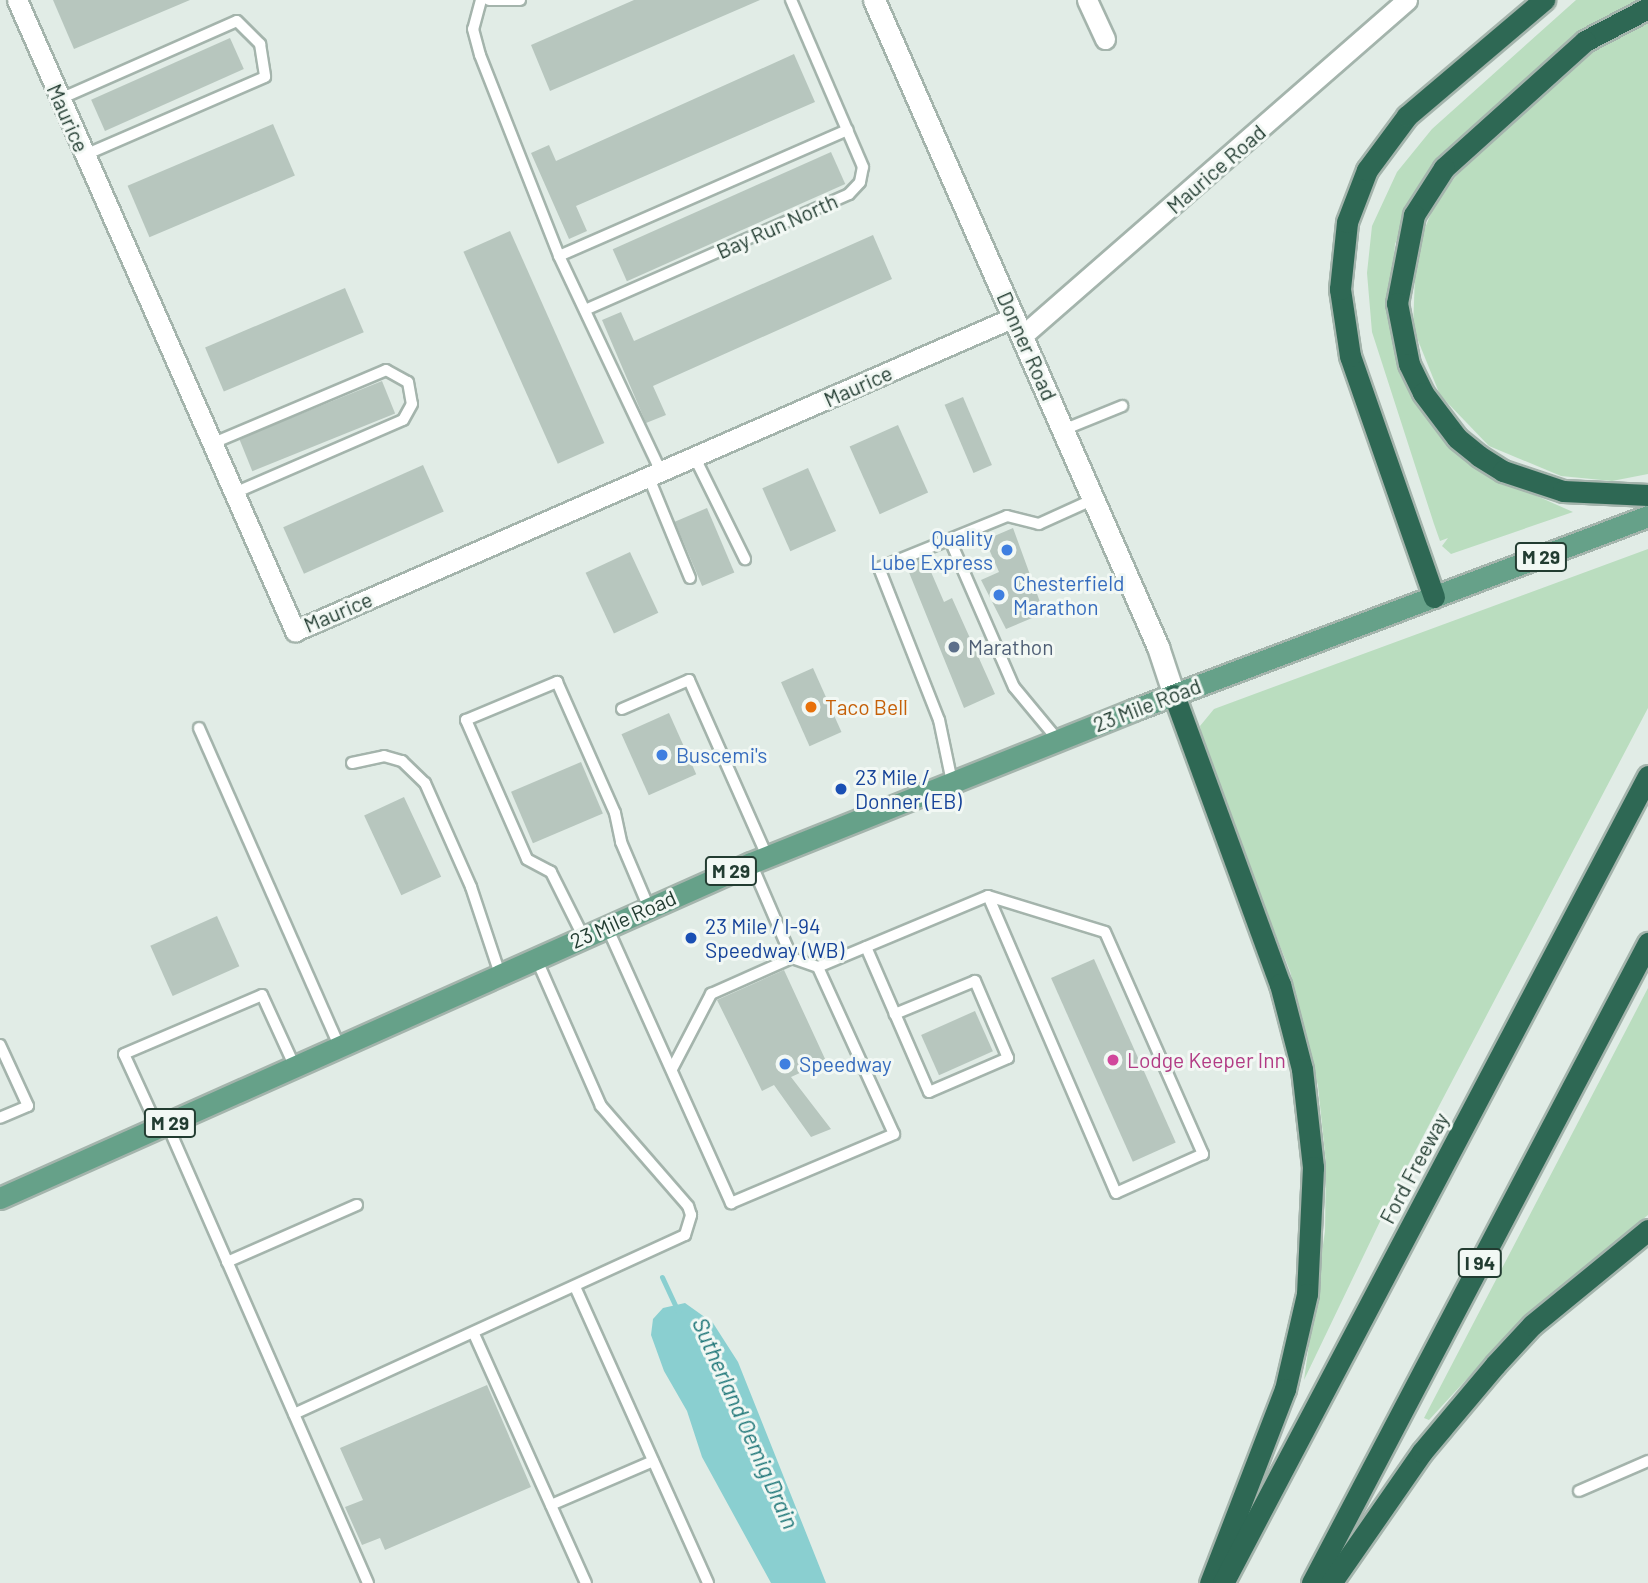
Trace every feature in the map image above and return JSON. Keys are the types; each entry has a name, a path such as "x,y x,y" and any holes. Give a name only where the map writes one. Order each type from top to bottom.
{"highway":[{"path":"1434,597 1350,356 1340,289 1347,222 1367,170 1407,116 1544,0"},
{"path":"1648,8 1585,40 1444,168 1413,215 1397,303 1407,354 1423,393 1457,438 1479,456 1503,471 1563,491 1648,495"},
{"path":"1174,695 1284,998 1302,1069 1313,1167 1307,1294 1291,1365 1210,1583"},
{"name":"Ford Freeway","path":"1223,1583 1648,776"},
{"name":"I 94","path":"1312,1583 1648,943"},
{"path":"1331,1583 1422,1452 1495,1365 1532,1325 1648,1230"}],"main road":[{"name":"23 Mile Road","path":"0,1198 583,936 759,860 1174,695 1648,516"}],"street":[{"name":"Maurice","path":"17,0 295,631 695,458 1018,326"},
{"name":"Donner Road","path":"874,0 1094,499 1174,695"},
{"path":"1087,0 1105,39"},
{"name":"Maurice Road","path":"1018,326 1407,0"}],"lane":[{"path":"481,0 474,11 476,42 559,256 585,310 655,476 690,578"},
{"path":"489,0 520,0"},
{"name":"Bay Run North","path":"585,310 849,194 863,167 791,0"},
{"path":"60,99 237,21 260,44 265,77 85,155"},
{"path":"559,256 848,130"},
{"path":"211,444 386,370 408,382 412,404 402,420 233,493"},
{"path":"1063,430 1122,406"},
{"path":"695,458 745,559"},
{"path":"952,782 939,720 879,568 1007,516 1039,524 1094,499"},
{"path":"950,540 1014,687 1058,740"},
{"path":"622,709 689,680 759,860 792,958"},
{"path":"583,936 551,872 527,859 466,720 557,682 615,813 621,842 649,908"},
{"path":"199,728 340,1047"},
{"path":"352,763 393,758 416,771 425,783 471,887 500,974"},
{"path":"672,1069 711,994 792,958 818,967 988,896 1105,932 1203,1154 1116,1192 988,896"},
{"path":"607,926 731,1202 894,1134 818,967"},
{"path":"866,947 895,1014 929,1092 1008,1058 975,981 895,1014"},
{"path":"294,1414 576,1290 678,1242 691,1215 601,1106 536,958"},
{"path":"295,1067 262,995 124,1054 163,1126 227,1262 368,1583"},
{"path":"0,1045 28,1105 0,1118"},
{"path":"227,1262 357,1205"},
{"path":"576,1290 708,1583"},
{"path":"474,1335 586,1583"},
{"path":"551,1505 653,1461"},
{"path":"1579,1491 1648,1461"}],"green space":[{"path":"1576,0 1642,0 1588,27 1454,143 1420,186 1395,244 1390,312 1400,360 1499,479 1573,512 1451,554 1442,546 1448,538 1440,541 1372,332 1367,273 1372,226 1397,172 1432,129"},
{"path":"1648,22 1648,474 1612,481 1561,476 1489,446 1440,395 1413,328 1416,250 1436,201 1469,160 1588,54"},
{"path":"1648,549 1648,708 1397,1186 1304,1380 1325,1231 1326,1163 1318,1086 1290,971 1207,764 1200,726 1214,709"},
{"path":"1648,988 1648,1215 1525,1316 1429,1420 1424,1418"}],"water":[{"path":"685,1303 713,1323 738,1362 826,1583 771,1583 702,1457 687,1411 664,1371 651,1335 653,1319 663,1308"}],"building":[{"path":"53,0 190,0 74,49"},
{"path":"634,0 760,0 550,91 531,45"},
{"path":"230,38 244,69 105,131 91,100"},
{"path":"794,54 815,102 576,206 587,231 569,239 531,153 549,145 556,161"},
{"path":"273,124 295,176 149,237 128,186"},
{"path":"831,152 845,184 627,281 613,249"},
{"path":"510,231 604,443 558,464 463,252"},
{"path":"873,235 892,279 653,386 666,415 646,423 602,320 621,312 634,341"},
{"path":"345,288 364,332 224,392 205,347"},
{"path":"382,381 395,413 252,471 239,439"},
{"path":"963,397 992,465 974,473 945,405"},
{"path":"898,425 928,493 880,514 850,447"},
{"path":"423,465 444,512 304,574 283,527"},
{"path":"808,468 836,531 790,551 762,488"},
{"path":"707,508 734,572 702,586 675,522"},
{"path":"1013,528 1044,613 1006,629 981,580 999,572 985,540"},
{"path":"630,552 658,613 614,633 586,573"},
{"path":"925,558 944,602 952,598 995,694 964,708 906,565"},
{"name":"Taco Bell","path":"813,668 841,732 809,746 781,682"},
{"path":"669,713 696,774 649,795 621,734"},
{"path":"581,762 603,814 533,843 511,792"},
{"path":"404,797 441,877 401,895 364,816"},
{"path":"217,916 239,966 173,996 150,946"},
{"name":"Lodge Keeper Inn","path":"1094,959 1176,1143 1133,1162 1051,978"},
{"path":"784,970 826,1061 791,1077 831,1129 811,1137 774,1085 762,1091 717,1000"},
{"path":"975,1011 993,1051 939,1075 921,1035"},
{"path":"487,1385 531,1487 385,1550 380,1538 362,1545 345,1507 363,1500 340,1448"}],"waterway":[{"name":"Sutherland Oemig Drain","path":"662,1277 678,1311"}],"place":[{"name":"Quality Lube Express","path":"1007,550"},
{"name":"Chesterfield Marathon","path":"999,595"},
{"name":"Marathon","path":"954,647"},
{"name":"Taco Bell","path":"811,707"},
{"name":"Buscemi's","path":"662,755"},
{"name":"23 Mile / Donner (EB)","path":"841,789"},
{"name":"23 Mile / I-94 Speedway (WB)","path":"691,938"},
{"name":"Lodge Keeper Inn","path":"1113,1060"},
{"name":"Speedway","path":"785,1064"}]}
